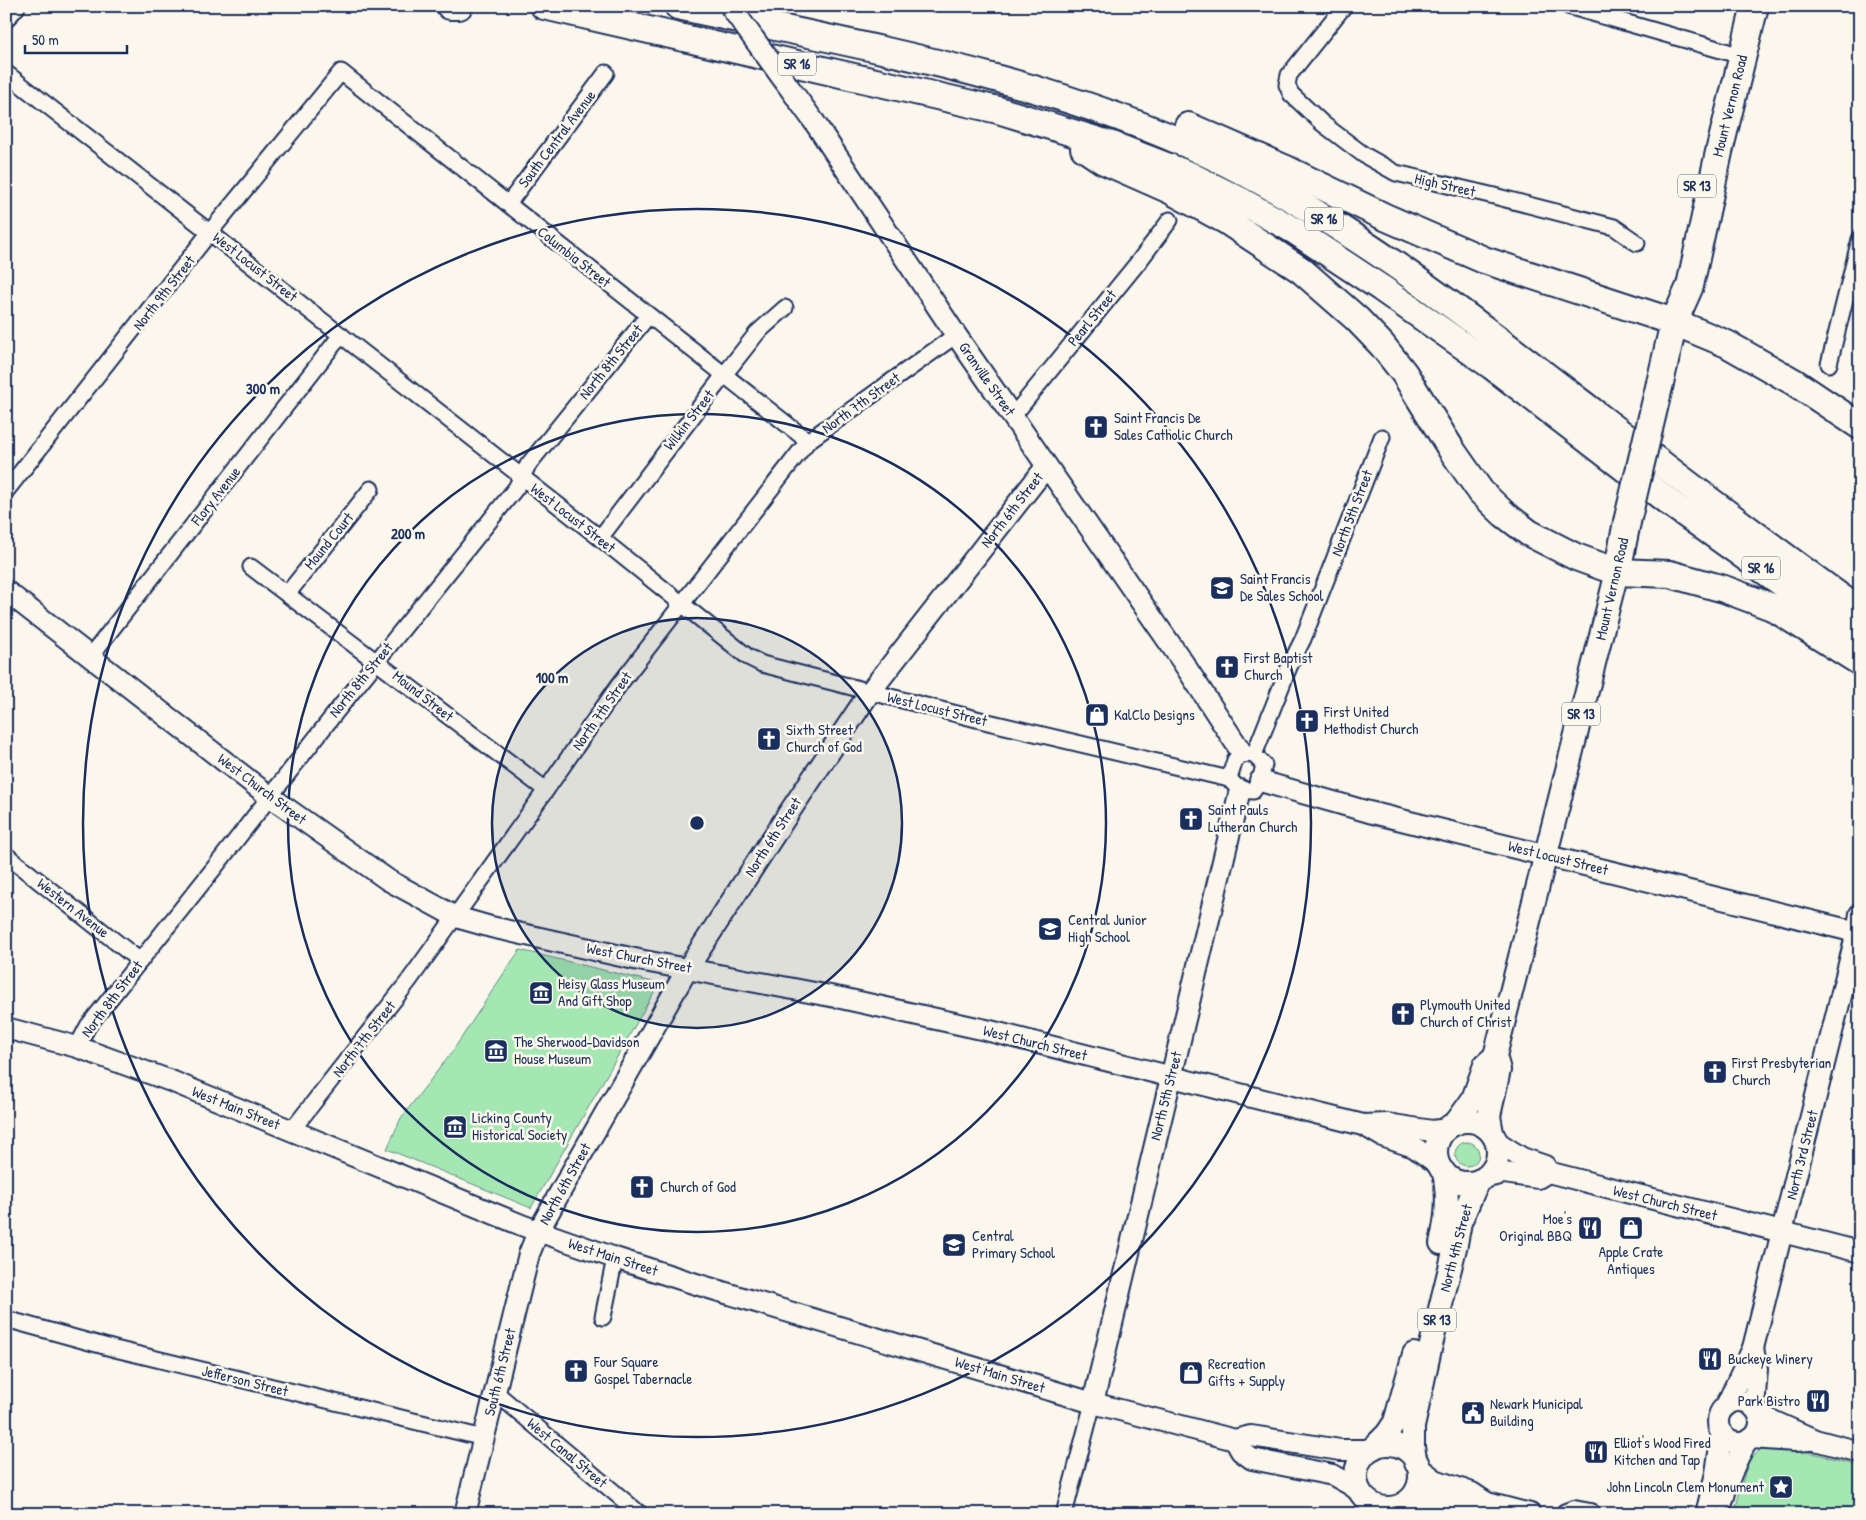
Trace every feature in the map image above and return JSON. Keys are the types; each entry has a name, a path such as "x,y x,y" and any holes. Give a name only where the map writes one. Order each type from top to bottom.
{"highway":[{"path":"450,6 459,6"},
{"name":"SR 16","path":"544,6 918,90 998,110 1115,146 1187,174 1295,231 1381,288 1492,366 1670,502 1858,653"},
{"name":"SR 16","path":"678,6 891,53 1014,83 1134,123 1247,174 1319,216 1395,264 1472,319 1757,537 1860,611"},
{"path":"726,6 754,23"},
{"name":"Mount Vernon Road","path":"1674,322 1673,282 1740,6"},
{"name":"Mount Vernon Road","path":"1616,572 1674,322 1690,286 1718,152 1755,6"},
{"path":"1014,83 1054,82 1169,118 1286,169 1385,217 1484,260 1674,322 1727,344 1757,360 1860,426"},
{"path":"1048,125 1102,160 1170,190 1225,220 1301,270 1357,318 1382,345 1404,373 1451,449 1481,492 1529,533 1576,557 1616,572 1670,574 1724,589 1772,607 1858,653"}],"main road":[{"name":"Mount Vernon Road","path":"1546,855 1616,572"},
{"name":"SR 13","path":"1494,1138 1490,1116 1499,1070 1495,1056 1546,855"},
{"name":"SR 13","path":"1451,1126 1473,1099 1485,1065 1495,1056"},
{"path":"1465,1121 1475,1122 1484,1126 1494,1138 1498,1151 1497,1161 1493,1170 1482,1179 1471,1183 1456,1181 1442,1169 1437,1155 1437,1146 1441,1136 1451,1126 1465,1121"},
{"name":"North 4th Street","path":"1371,1449 1387,1434 1395,1422 1417,1344 1446,1225 1448,1203 1442,1169"},
{"name":"North 4th Street","path":"1417,1465 1413,1448 1412,1427 1425,1368 1460,1222 1465,1207 1482,1179"},
{"path":"1390,1445 1398,1446 1412,1456 1417,1465 1420,1478 1418,1488 1412,1497 1398,1508 1380,1508 1363,1502 1356,1475 1362,1457 1371,1449 1390,1445"}],"street":[{"name":"Granville Street","path":"730,6 815,123 1046,467 1248,754"},
{"name":"High Street","path":"1344,6 1289,75 1287,85 1291,94 1322,124 1364,155 1396,173 1614,227 1637,243"},
{"path":"1568,6 1728,52"},
{"path":"6,20 17,7"},
{"name":"Columbia Street","path":"341,72 808,441"},
{"name":"North 9th Street","path":"6,491 210,232 341,72"},
{"name":"West Locust Street","path":"6,73 600,538 748,657 762,664 1235,784"},
{"name":"South Central Avenue","path":"508,204 606,73"},
{"name":"Pearl Street","path":"1012,416 1140,260 1170,220"},
{"path":"1829,364 1860,239"},
{"name":"Wilkin Street","path":"600,538 724,375 757,334 785,308"},
{"name":"North 8th Street","path":"77,1047 88,1026 377,660 516,488 528,464 648,316"},
{"name":"Flory Avenue","path":"90,657 341,335"},
{"name":"North 7th Street","path":"292,1130 408,982 456,917 619,685 808,441 956,335"},
{"name":"North 5th Street","path":"1248,754 1303,639 1382,437"},
{"name":"North 6th Street","path":"538,1232 609,1104 688,968 870,692 1046,467"},
{"name":"Mound Court","path":"288,593 371,489"},
{"name":"Mound Street","path":"251,567 377,660 546,790"},
{"name":"West Church Street","path":"6,591 269,796 388,880 456,917 639,960 842,998 968,1026 1363,1125 1382,1136 1414,1147 1442,1169"},
{"path":"1248,754 1264,765 1260,781 1253,791 1235,784 1235,760 1248,754"},
{"name":"West Locust Street","path":"1260,781 1369,812 1546,855 1859,926"},
{"name":"North 5th Street","path":"1093,1403 1171,1076 1198,973 1235,784"},
{"name":"Western Avenue","path":"6,855 140,961"},
{"name":"North 3rd Street","path":"1726,1406 1754,1348 1859,926"},
{"name":"West Main Street","path":"6,1028 77,1047 171,1081 538,1232 615,1258 1093,1403 1235,1440"},
{"name":"West Church Street","path":"1363,1125 1387,1124 1432,1131 1451,1126"},
{"name":"West Church Street","path":"1494,1138 1522,1158 1544,1166 1548,1172 1860,1252"},
{"name":"West Church Street","path":"1482,1179 1504,1173 1538,1178 1548,1172"},
{"name":"South 6th Street","path":"465,1514 529,1254 538,1232"},
{"path":"603,1317 615,1258"},
{"name":"Jefferson Street","path":"6,1319 115,1349 484,1438"},
{"name":"North 3rd Street","path":"1754,1348 1757,1369 1756,1411"},
{"name":"West Canal Street","path":"495,1392 640,1514"},
{"path":"1815,1440 1750,1439 1736,1442 1731,1441 1722,1433 1718,1422 1726,1406 1738,1401 1750,1404 1756,1411 1815,1440 1860,1452"},
{"path":"1064,1514 1093,1403"},
{"path":"1720,1514 1728,1479 1734,1464 1759,1427 1756,1411"},
{"path":"1706,1514 1716,1473 1722,1433"},
{"path":"1363,1502 1351,1485 1333,1475 1252,1459 1241,1450 1235,1440 1251,1436 1340,1450 1371,1449"},
{"path":"1417,1465 1435,1480 1472,1493 1487,1503 1530,1514"},
{"path":"1398,1508 1430,1498 1470,1506 1487,1503"},
{"path":"1566,1514 1574,1511 1590,1514"}],"green space":[{"path":"520,950 657,983 657,987 531,1208 387,1149 401,1118 452,1052"},
{"path":"1467,1142 1476,1145 1479,1154 1476,1163 1467,1166 1458,1163 1455,1154 1458,1145"},
{"path":"1777,1444 1860,1465 1860,1514 1734,1514 1748,1461 1760,1450"}],"place":[{"name":"Saint Francis De Sales Catholic Church","path":"1096,427"},
{"name":"Saint Francis De Sales School","path":"1222,588"},
{"name":"First Baptist Church","path":"1227,667"},
{"name":"KalClo Designs","path":"1097,715"},
{"name":"First United Methodist Church","path":"1307,721"},
{"name":"Sixth Street Church of God","path":"769,739"},
{"name":"Saint Pauls Lutheran Church","path":"1191,819"},
{"name":"Central Junior High School","path":"1050,929"},
{"name":"Heisy Glass Museum And Gift Shop","path":"541,993"},
{"name":"Plymouth United Church of Christ","path":"1403,1014"},
{"name":"The Sherwood-Davidson House Museum","path":"496,1051"},
{"name":"First Presbyterian Church","path":"1715,1072"},
{"name":"Licking County Historical Society","path":"455,1127"},
{"name":"Church of God","path":"642,1187"},
{"name":"Moe's Original BBQ","path":"1590,1228"},
{"name":"Apple Crate Antiques","path":"1631,1228"},
{"name":"Central Primary School","path":"954,1245"},
{"name":"Buckeye Winery","path":"1710,1359"},
{"name":"Four Square Gospel Tabernacle","path":"576,1371"},
{"name":"Recreation Gifts + Supply","path":"1191,1373"},
{"name":"Park Bistro","path":"1818,1401"},
{"name":"Newark Municipal Building","path":"1473,1413"},
{"name":"Elliot's Wood Fired Kitchen and Tap","path":"1596,1452"},
{"name":"John Lincoln Clem Monument","path":"1781,1487"}]}
